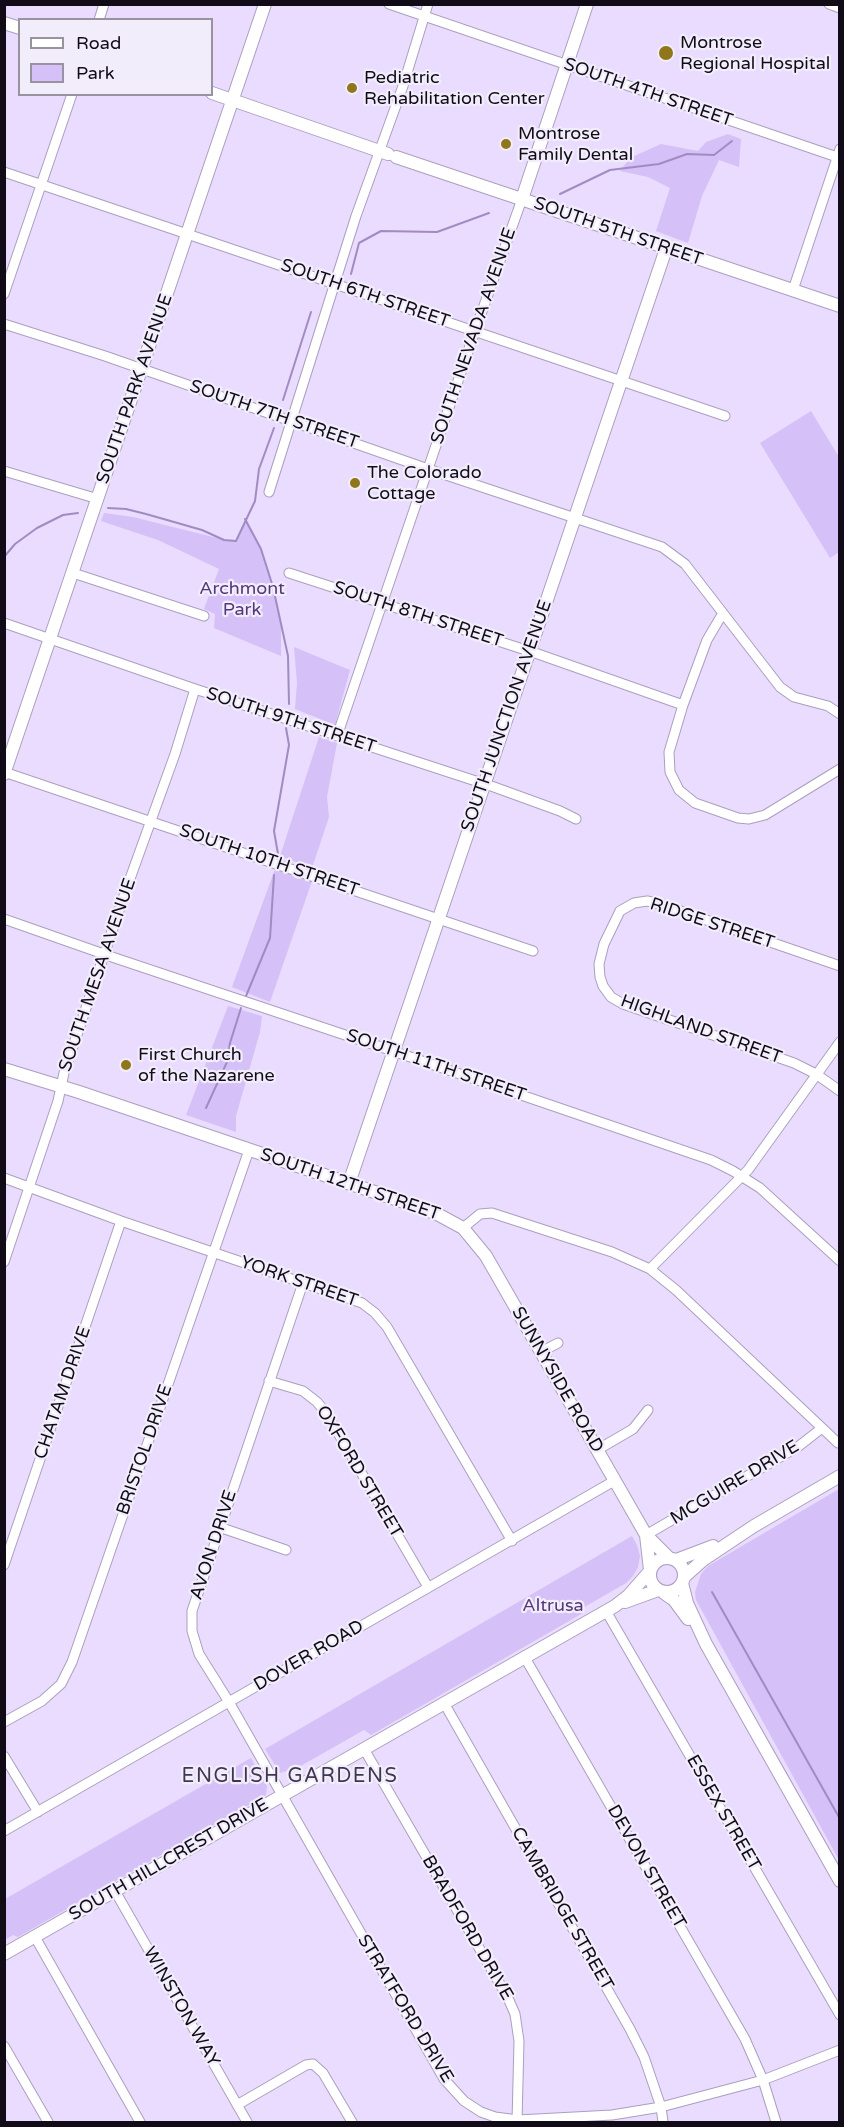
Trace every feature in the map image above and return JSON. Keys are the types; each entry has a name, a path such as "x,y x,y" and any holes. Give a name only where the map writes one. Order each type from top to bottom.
{"street":[{"name":"SOUTH PARK AVENUE","path":"5,773 265,4"},
{"name":"SOUTH 4TH STREET","path":"389,4 839,155"},
{"path":"269,492 335,285 388,154 404,86 428,4"},
{"name":"SOUTH NEVADA AVENUE","path":"337,736 587,4"},
{"path":"829,4 840,8"},
{"name":"SOUTH 5TH STREET","path":"213,93 666,249 840,306"},
{"path":"4,294 71,96"},
{"path":"794,290 839,155"},
{"name":"SOUTH 6TH STREET","path":"4,172 725,416"},
{"name":"SOUTH JUNCTION AVENUE","path":"348,1184 666,249"},
{"name":"SOUTH 7TH STREET","path":"4,324 662,547 685,564 780,687 794,697 828,706 840,714"},
{"path":"4,471 98,499"},
{"path":"73,573 204,616"},
{"name":"SOUTH 8TH STREET","path":"289,573 384,602 683,705"},
{"path":"723,613 707,640 683,705 669,752 670,772 679,790 695,803 738,818 749,819 765,815 840,769"},
{"name":"SOUTH 9TH STREET","path":"4,623 195,689 484,784 576,819"},
{"name":"SOUTH MESA AVENUE","path":"4,1262 58,1101 64,1073 152,822 195,689"},
{"name":"SOUTH 10TH STREET","path":"5,773 533,951"},
{"name":"RIDGE STREET","path":"604,944 620,911 634,903 647,901 840,966"},
{"name":"SOUTH 11TH STREET","path":"4,919 698,1156 742,1176 776,1200 840,1261"},
{"name":"HIGHLAND STREET","path":"604,944 599,964 600,977 603,986 612,997 623,1004 794,1063 816,1074 840,1091"},
{"path":"650,1269 742,1176 840,1042"},
{"name":"SOUTH 12TH STREET","path":"4,1069 439,1215 463,1228 480,1214 492,1213 612,1252 650,1269 676,1290 838,1443"},
{"name":"BRISTOL DRIVE","path":"4,1722 42,1701 61,1684 72,1662 249,1150"},
{"name":"YORK STREET","path":"4,1178 121,1221 363,1303 381,1320 512,1541"},
{"name":"CHATAM DRIVE","path":"4,1565 121,1221"},
{"name":"SUNNYSIDE ROAD","path":"463,1228 486,1256 646,1535 672,1559"},
{"name":"AVON DRIVE","path":"281,1796 229,1702 199,1654 192,1631 192,1611 303,1282"},
{"path":"541,1352 558,1343"},
{"name":"OXFORD STREET","path":"269,1382 303,1392 317,1402 327,1414 428,1587"},
{"path":"597,1450 633,1429 648,1410"},
{"name":"MCGUIRE DRIVE","path":"646,1535 800,1446 822,1428"},
{"path":"611,1608 661,1591 675,1591 703,1560 754,1526 840,1476"},
{"name":"DOVER ROAD","path":"4,1831 614,1481"},
{"path":"611,1608 628,1596 658,1560 694,1555 754,1526"},
{"path":"219,1527 286,1550"},
{"name":"SUNNYSIDE ROAD","path":"646,1535 650,1570"},
{"path":"672,1559 683,1568 687,1603 706,1644 840,1881"},
{"path":"650,1570 651,1582 680,1607 706,1644"},
{"name":"SOUTH HILLCREST DRIVE","path":"4,1954 611,1608"},
{"name":"ESSEX STREET","path":"611,1608 840,2015"},
{"name":"DEVON STREET","path":"524,1656 745,2038 763,2080 776,2122"},
{"name":"CAMBRIDGE STREET","path":"444,1703 630,2029 644,2057 661,2107 663,2122"},
{"name":"BRADFORD DRIVE","path":"364,1749 508,1998 515,2014 519,2041 517,2121"},
{"path":"4,1756 38,1812"},
{"name":"STRATFORD DRIVE","path":"281,1796 444,2079 464,2101 481,2112 517,2121 612,2115 661,2107 763,2080 840,2050"},
{"name":"WINSTON WAY","path":"115,1891 247,2122"},
{"path":"35,1937 140,2122"},
{"path":"4,2046 48,2122"},
{"path":"237,2105 306,2065 313,2064 323,2073 352,2122"}],"green space":[{"path":"728,134 741,139 739,167 719,160 702,196 688,243 656,231 670,188 648,177 620,171 630,158 661,144 698,151 706,142"},
{"path":"811,411 839,457 839,552 830,558 760,443"},
{"name":"Archmont Park","path":"104,513 133,517 229,541 236,541 245,519 261,549 273,587 281,624 281,656 214,628 215,614 204,609 219,569 158,540 101,521"},
{"path":"294,647 350,670 335,725 295,709 297,683"},
{"path":"319,737 337,743 327,797 329,817 312,868 280,856"},
{"path":"275,869 312,881 270,1002 232,987"},
{"path":"228,1006 262,1016 260,1032 236,1116 236,1132 186,1115"},
{"path":"839,1489 839,1860 696,1600 695,1592 701,1574 708,1566"},
{"name":"Altrusa","path":"632,1536 640,1556 633,1576 626,1583 581,1609 583,1613 371,1735 364,1730 297,1768 280,1773 265,1749"},
{"path":"251,1758 267,1786 266,1795 18,1937 13,1935 5,1940 5,1899"}],"waterway":[{"path":"560,194 610,170 659,164 687,154 714,155 732,141"},
{"path":"351,274 359,243 381,231 437,232 489,213"},
{"path":"283,400 311,312"},
{"path":"108,508 126,509 146,514 202,530 224,540 236,541 255,501 259,469 274,428"},
{"path":"4,557 15,544 37,528 63,515 78,513"},
{"path":"245,519 261,549 273,587 288,656 289,704"},
{"path":"278,854 274,831 289,745 286,728"},
{"path":"246,996 270,938 274,875"},
{"path":"206,1108 227,1062 230,1043 241,1008"},
{"path":"712,1592 840,1819"}],"place":[{"name":"Montrose Regional Hospital","path":"666,53"},
{"name":"Pediatric Rehabilitation Center","path":"352,88"},
{"name":"Montrose Family Dental","path":"506,144"},
{"name":"The Colorado Cottage","path":"355,483"},
{"name":"First Church of the Nazarene","path":"126,1065"}],"district":[{"name":"ENGLISH GARDENS","path":"290,1777"}]}
